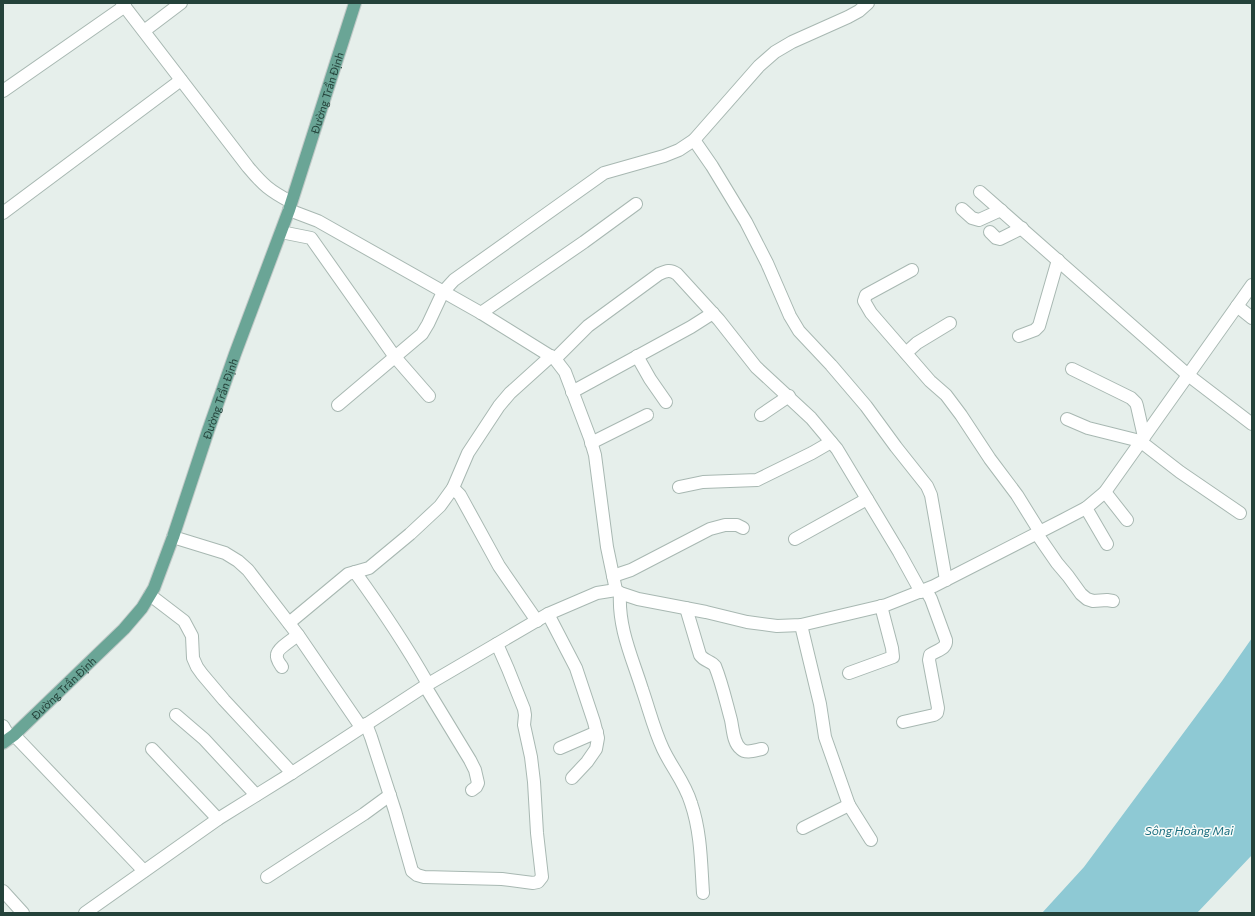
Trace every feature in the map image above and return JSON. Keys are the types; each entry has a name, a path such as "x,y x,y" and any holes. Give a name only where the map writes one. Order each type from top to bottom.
{"main road":[{"name":"Đường Trần Định","path":"9,739 124,629 150,595 173,537 208,431 281,232 355,3"}],"street":[{"path":"144,31 181,3"},
{"path":"338,405 422,334 443,292 454,280 604,173 664,156 679,150 694,140 759,66 775,52 792,42 848,17 859,11 868,3"},
{"path":"3,91 124,5 248,167 272,192 290,206 481,313 553,358 565,372 592,443 607,547 613,576 618,591 620,614 627,647 658,736 687,791 695,815 701,852 702,893"},
{"path":"3,214 181,80"},
{"path":"694,140 712,166 746,222 767,263 784,303 799,331 831,365 866,406 927,486 931,494 946,580"},
{"path":"980,192 1188,375 1252,424"},
{"path":"481,313 636,204"},
{"path":"962,209 972,218 979,220 1001,210"},
{"path":"990,232 996,238 1000,239 1022,228"},
{"path":"281,232 311,238 395,357 429,396"},
{"path":"1019,336 1035,330 1039,326 1058,260"},
{"path":"289,623 348,574 369,568 410,534 440,506 453,488 468,453 499,406 510,393 553,358 588,326 659,274 669,270 677,274 724,325 756,367 770,381 789,396 811,418 831,442 849,467 866,499 923,591 931,599 942,628 946,644 945,647 930,655 929,660 938,708 934,715 903,722"},
{"path":"912,270 866,295 864,301 870,313 930,381 946,395 962,415 990,459 1017,495 1057,563 1081,594 1087,599 1093,601 1113,601"},
{"path":"85,913 218,819 427,685 548,614 597,592 618,591 638,599 747,622 777,626 801,625 881,606 923,591 1086,508 1105,492 1252,285"},
{"path":"1237,306 1252,318"},
{"path":"572,392 691,327 713,313"},
{"path":"906,353 917,343 950,323"},
{"path":"637,356 650,379 666,402"},
{"path":"1072,369 1131,398 1136,403 1142,439"},
{"path":"760,415 789,396"},
{"path":"592,443 647,415"},
{"path":"1067,419 1088,428 1142,439 1180,472 1240,513"},
{"path":"679,487 703,482 757,480 806,457 831,442"},
{"path":"453,488 460,495 499,566 537,621"},
{"path":"1105,492 1127,520"},
{"path":"795,539 866,499"},
{"path":"1086,508 1107,544"},
{"path":"613,576 631,570 710,529 725,525 737,525 743,528"},
{"path":"173,537 225,553 238,561 248,570 298,635 372,737 412,871 417,875 502,879 533,883 541,880 542,877 537,833 534,782 531,757 524,725 525,714 497,644"},
{"path":"355,572 389,621 465,751 475,770 478,783 472,790"},
{"path":"150,595 184,621 192,636 193,658 202,674 224,700 292,772"},
{"path":"849,673 893,657 881,606"},
{"path":"686,608 700,655 712,662 715,666 732,722 735,738 739,747 745,751 762,749"},
{"path":"548,614 576,668 597,732 598,744 596,749 587,762 572,778"},
{"path":"801,625 820,704 825,737 849,805 871,840"},
{"path":"282,667 277,655 278,651 298,635"},
{"path":"176,715 204,740 256,795"},
{"path":"3,726 9,739 144,871"},
{"path":"560,748 597,732"},
{"path":"152,749 218,819"},
{"path":"267,877 364,814 390,795"},
{"path":"803,828 849,805"},
{"path":"3,891 23,913"}],"water":[{"name":"Sông Hoàng Mai","path":"1252,638 1252,855 1197,913 1042,913 1084,867 1222,681"}]}
